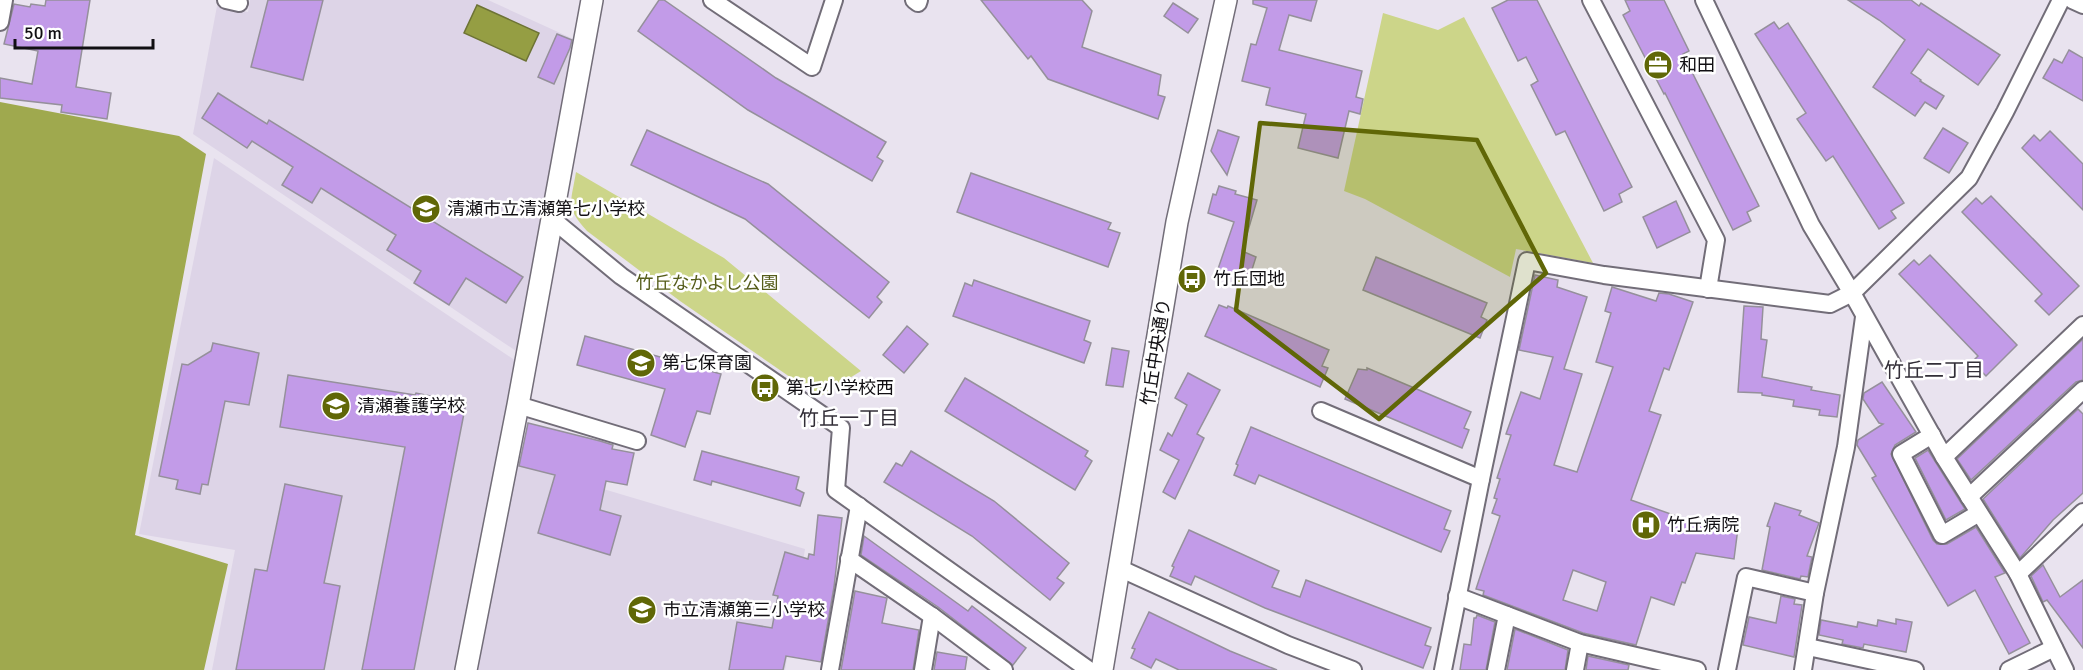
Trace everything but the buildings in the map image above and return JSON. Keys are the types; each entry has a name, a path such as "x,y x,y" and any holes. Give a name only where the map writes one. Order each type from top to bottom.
{"street":[{"path":"0,22 4,0"},
{"path":"466,670 518,405 592,0"},
{"path":"712,0 812,67 834,0"},
{"path":"914,0 918,3 919,0"},
{"name":"竹丘中央通り","path":"1102,670 1177,222 1226,0"},
{"path":"1591,0 1716,240 1708,289"},
{"path":"1704,0 1811,225 1944,457 2018,574 2065,670"},
{"path":"1443,670 1527,261 1604,275 1830,304 1852,293 1969,178 2061,0"},
{"path":"2072,0 2083,5"},
{"path":"552,219 621,276 841,428 836,490 1089,670"},
{"path":"1803,670 1815,593 1846,447 1864,317"},
{"path":"1944,457 2083,325"},
{"path":"1969,497 2083,390"},
{"path":"518,405 637,441"},
{"path":"1321,411 1481,479"},
{"path":"1932,435 1901,454 1942,536 1980,513"},
{"path":"830,670 858,506"},
{"path":"2018,574 2083,512"},
{"path":"849,559 932,616 1004,670"},
{"path":"1119,568 1278,640 1353,670"},
{"path":"1727,670 1746,577 1815,593"},
{"path":"1457,596 1580,643 1655,665 1697,670"},
{"path":"1497,670 1507,615"},
{"path":"923,670 932,616"},
{"path":"1575,670 1580,643"},
{"path":"1808,647 1915,670"},
{"path":"2009,670 2054,648"}],"highlighted area":[{"path":"1260,123 1477,140 1546,273 1379,419 1236,310"}],"shaded area":[{"name":"清瀬市立清瀬第七小学校","path":"250,0 488,0 580,42 519,353 193,134 217,6 248,12"},
{"path":"477,5 539,33 526,61 464,33"},
{"path":"0,102 179,136 206,154 135,535 228,564 204,670 0,670"},
{"name":"清瀬養護学校","path":"214,158 516,361 459,670 212,670 235,550 139,534"},
{"name":"市立清瀬第三小学校","path":"516,463 805,549 785,670 478,670"}],"green space":[{"path":"1383,13 1438,30 1464,17 1593,263 1516,249 1510,277 1365,199 1344,191"},
{"name":"竹丘なかよし公園","path":"576,172 724,258 861,371 819,397 680,301 587,231 580,223 571,204"}],"place":[{"name":"和田","path":"1658,65"},
{"name":"清瀬市立清瀬第七小学校","path":"426,209"},
{"name":"竹丘団地","path":"1192,279"},
{"name":"第七保育園","path":"641,363"},
{"name":"第七小学校西","path":"765,388"},
{"name":"清瀬養護学校","path":"336,406"},
{"name":"竹丘病院","path":"1646,525"},
{"name":"市立清瀬第三小学校","path":"642,610"}],"district":[{"name":"竹丘二丁目","path":"1934,370"},
{"name":"竹丘一丁目","path":"849,418"}]}
